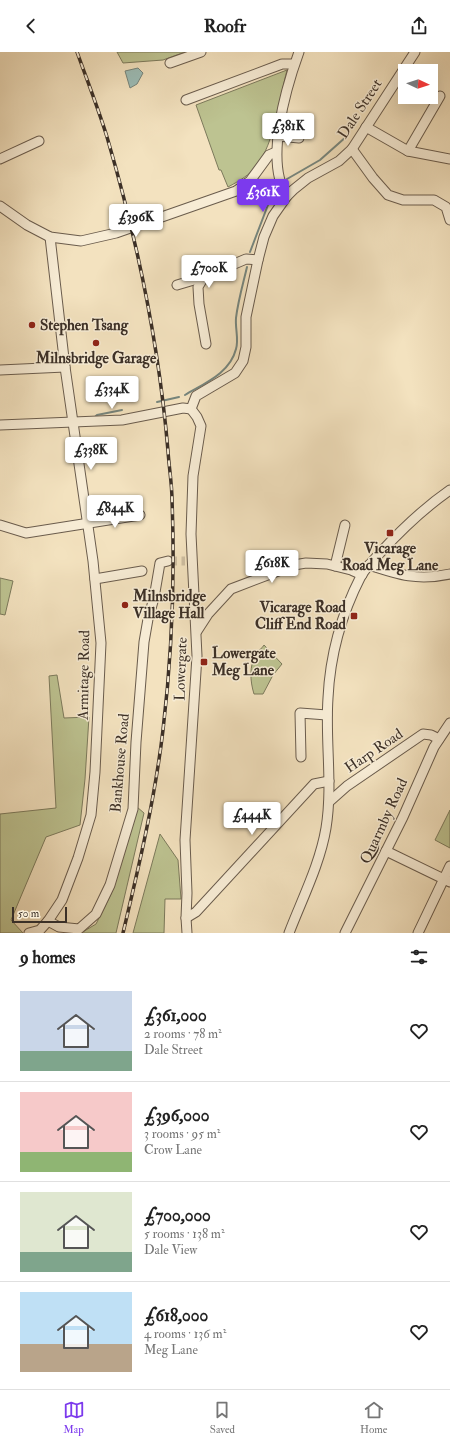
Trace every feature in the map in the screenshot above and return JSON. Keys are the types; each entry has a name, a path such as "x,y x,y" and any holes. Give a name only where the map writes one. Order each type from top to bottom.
{"street":[{"path":"170,63 201,52"},
{"path":"288,196 282,188 276,152 286,92 299,52"},
{"name":"Dale Street","path":"191,409 192,402 196,396 235,373 243,361 246,347 246,317 258,260 264,237 274,216 288,196 308,178 339,161 352,149 415,52"},
{"path":"186,100 282,64 294,64"},
{"path":"408,151 440,96"},
{"path":"366,127 408,151 450,159"},
{"path":"278,136 299,138"},
{"path":"0,159 39,141"},
{"path":"352,149 373,178 388,195 403,200 434,200 446,207 450,220"},
{"path":"0,206 27,225 50,237 81,242 116,234 236,191 250,181 269,155 276,152"},
{"name":"Armitage Road","path":"48,921 62,900 78,858 91,815 95,772 100,643 94,579 74,422 65,367 50,237"},
{"path":"177,286 204,277 246,259 258,260"},
{"path":"204,277 198,288 199,304 206,344"},
{"path":"0,370 65,367"},
{"path":"0,425 122,420 183,408 191,409"},
{"name":"Lowergate","path":"187,933 185,840 189,764 196,688 197,631 189,560 193,476 201,426 191,409"},
{"path":"289,933 316,866 326,829 329,802 328,698 331,669 337,638 347,608 362,575 369,565 401,530 450,490"},
{"path":"0,526 26,532 140,515"},
{"path":"335,566 345,525"},
{"name":"Bankhouse Road","path":"48,921 59,927 79,929 96,914 110,885 133,809 141,671 148,619 154,598 160,563 168,562"},
{"path":"197,631 208,614 231,589 294,565 306,563 326,564 351,570 362,575"},
{"path":"369,565 404,576 419,577 450,574"},
{"path":"94,579 142,571"},
{"path":"301,757 300,713 328,715"},
{"name":"Quarmby Road","path":"345,933 403,818 429,757 439,738 450,723"},
{"name":"Harp Road","path":"329,802 347,786 424,734 439,738"},
{"path":"186,918 196,912 314,784 329,781"},
{"path":"386,851 447,880"},
{"path":"418,933 447,880 450,866"},
{"path":"29,933 40,930 48,921"}],"green space":[{"path":"117,52 185,52 163,60 123,63"},
{"path":"287,70 276,120 263,156 248,175 228,187 221,170 219,170 196,105"},
{"path":"0,578 13,581 5,615 0,614"},
{"path":"264,645 282,664 273,675 263,694 254,694 251,679 252,663 257,653"},
{"path":"57,675 64,718 89,717 80,825 46,837 11,920 23,933 0,933 0,814 56,808 49,676"},
{"path":"137,807 144,813 116,933 81,933 96,924 111,894"},
{"path":"450,810 450,848 435,840"},
{"path":"160,834 178,860 181,899 165,899 164,933 133,933"}],"water":[{"path":"138,68 143,73 137,84 130,88 125,71"}],"waterway":[{"path":"287,179 320,160 347,136"},
{"path":"250,252 271,197 276,191"},
{"path":"185,395 216,376 228,365 233,357 237,345 236,322 239,299 247,267"},
{"path":"157,402 179,397"},
{"path":"95,417 97,415 122,410"}],"tunnel":[{"path":"168,561 185,561"}],"railway":[{"path":"77,52 107,137 137,253 153,332 159,372 172,494 172,615 169,673 163,730 160,755 141,857 123,933"}],"place":[{"name":"Stephen Tsang","path":"32,325"},
{"name":"Milnsbridge Garage","path":"96,343"},
{"name":"Vicarage Road Meg Lane","path":"390,533"},
{"name":"Milnsbridge Village Hall","path":"125,605"},
{"name":"Vicarage Road Cliff End Road","path":"354,616"},
{"name":"Lowergate Meg Lane","path":"204,662"}]}
